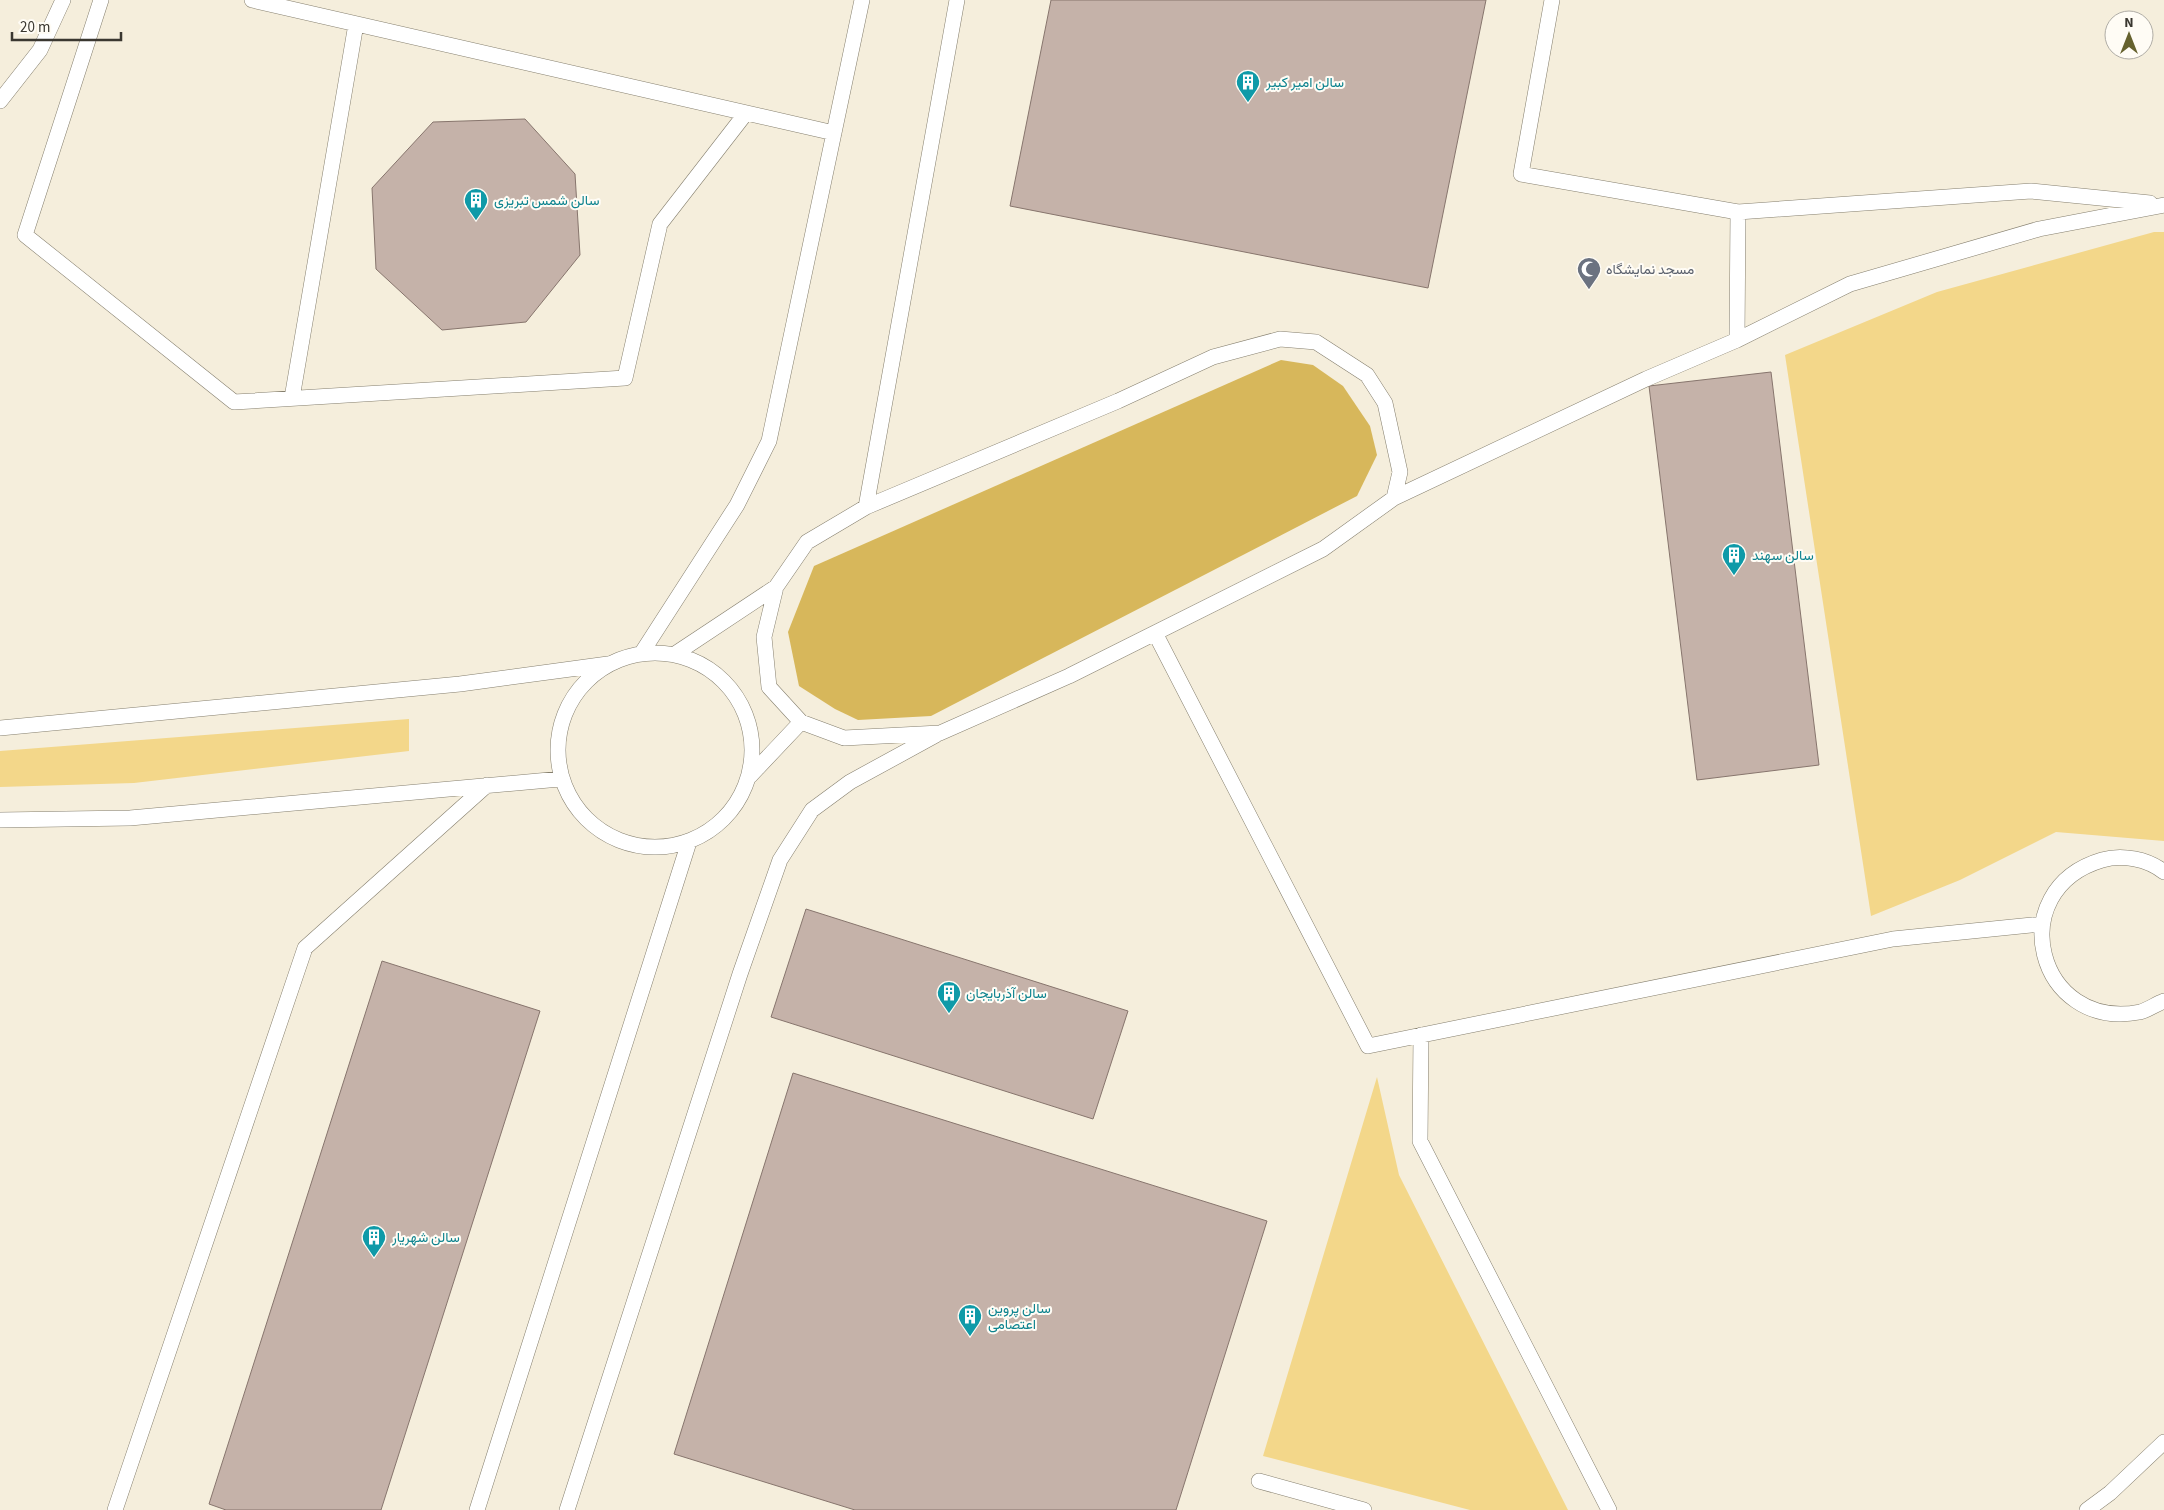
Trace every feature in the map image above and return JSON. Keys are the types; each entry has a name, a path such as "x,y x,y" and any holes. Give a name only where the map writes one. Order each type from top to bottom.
{"lane":[{"path":"0,101 40,50 63,0"},
{"path":"101,0 25,235 234,402 625,378 660,224 746,113"},
{"path":"252,0 834,133"},
{"path":"641,654 737,506 769,441 862,0"},
{"path":"866,507 957,0"},
{"path":"1552,0 1521,174 1738,212 2031,191 2164,205"},
{"path":"292,398 356,24"},
{"path":"567,1510 740,974 780,860 812,810 850,782 940,733 1069,676 1323,549 1394,498 1646,378 1737,340 1850,284 2039,229 2164,205"},
{"path":"1737,340 1738,212"},
{"path":"940,733 844,738 801,722 769,687 764,637 776,587 806,542 866,507 1118,401 1213,357 1280,339 1316,342 1367,376 1385,403 1389,420 1400,472 1394,498"},
{"path":"675,654 776,587"},
{"path":"1156,633 1368,1046 1894,939 2042,924"},
{"path":"0,728 460,684 609,664 641,654 675,654 706,667 732,689 747,715 754,745 750,776 737,805 716,827 689,842 659,848 628,844 600,832 576,808 560,779 556,745 564,713 582,684 609,664"},
{"path":"750,776 801,722"},
{"path":"0,820 130,818 560,779"},
{"path":"115,1510 305,948 487,785"},
{"path":"477,1510 689,842"},
{"path":"2164,872 2135,858 2110,858 2085,865 2065,880 2049,900 2042,924 2042,949 2050,973 2066,994 2089,1008 2115,1014 2142,1011 2164,1001"},
{"path":"1421,1035 1420,1141 1609,1510"},
{"path":"2087,1510 2110,1493 2164,1442"},
{"path":"1259,1481 1364,1510"}],"shaded area":[{"path":"2154,232 2164,232 2164,841 2056,832 1960,880 1871,916 1785,355 1937,292"},
{"path":"1281,360 1313,365 1343,386 1370,426 1377,455 1357,496 931,716 858,720 835,709 799,686 788,632 814,566"},
{"path":"409,719 409,751 134,783 0,787 0,751"},
{"path":"1377,1077 1399,1175 1568,1510 1470,1510 1263,1456"}],"building":[{"name":"سالن امیر کبیر","path":"1051,0 1486,0 1428,288 1010,206"},
{"name":"سالن شمس تبریزی","path":"525,119 575,174 580,255 526,322 442,330 376,269 372,188 433,122"},
{"name":"سالن سهند","path":"1771,372 1819,765 1697,780 1649,386"},
{"name":"سالن آذربایجان","path":"806,909 1128,1011 1093,1119 771,1017"},
{"name":"سالن شهریار","path":"382,961 540,1011 381,1510 226,1510 209,1504"},
{"name":"سالن پروین اعتصامی","path":"793,1073 1267,1221 1176,1510 855,1510 674,1454"}],"place":[{"name":"سالن امیر کبیر","path":"1248,103"},
{"name":"سالن شمس تبریزی","path":"476,221"},
{"name":"مسجد نمایشگاه","path":"1589,290"},
{"name":"سالن سهند","path":"1734,576"},
{"name":"سالن آذربایجان","path":"949,1014"},
{"name":"سالن شهریار","path":"374,1258"},
{"name":"سالن پروین اعتصامی","path":"970,1337"}]}
